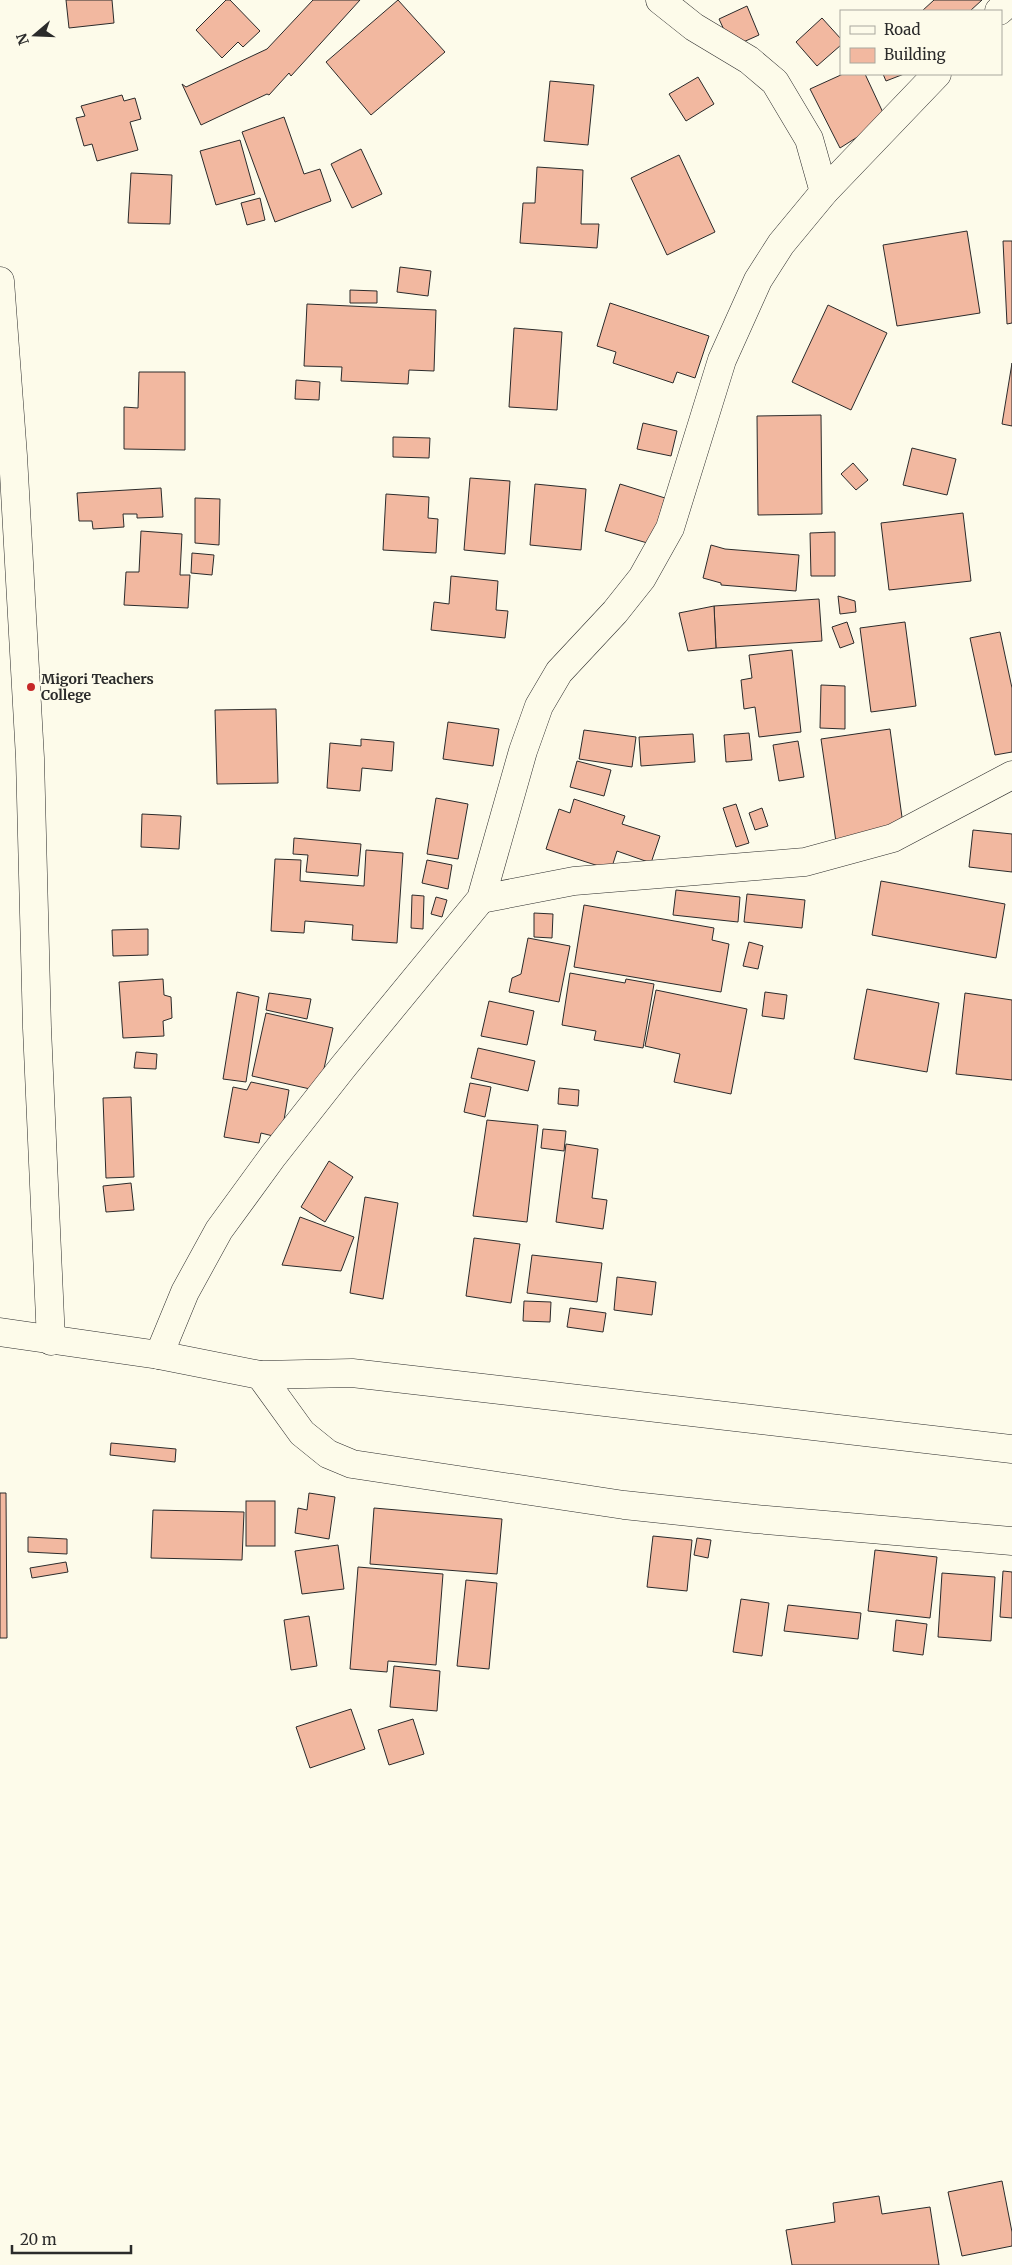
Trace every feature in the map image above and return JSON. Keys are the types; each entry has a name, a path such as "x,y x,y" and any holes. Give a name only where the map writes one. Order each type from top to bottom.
{"main road":[{"path":"660,0 694,27 749,60 775,82 809,140 824,192"},
{"path":"1000,10 1012,0"},
{"path":"159,1355 185,1292 219,1230 273,1156 343,1067 481,899 523,751 539,706 559,672 615,612 642,578 670,528 722,360 733,331 758,280 781,244 824,192 937,75"},
{"path":"0,281 13,456 30,758 37,1028 51,1341"},
{"path":"481,899 574,880 805,862 893,838 1012,775"},
{"path":"0,1332 51,1341 159,1355 260,1375 352,1373 1012,1449"},
{"path":"260,1375 302,1433 328,1454 352,1464 624,1505 755,1519 1012,1541"}],"building":[{"path":"66,0 112,0 114,23 69,28"},
{"path":"226,0 230,0 260,31 243,47 238,42 222,58 196,30"},
{"path":"313,0 360,0 291,76 289,73 269,95 267,94 201,125 182,84 186,87 267,49"},
{"path":"398,0 445,52 371,115 326,62"},
{"path":"934,0 982,0 971,10 923,10"},
{"path":"747,6 759,35 732,47 719,19"},
{"path":"822,18 840,38 840,46 817,66 796,42"},
{"path":"841,75 865,75 886,119 840,148 810,89"},
{"path":"883,75 901,75 886,81"},
{"path":"698,77 714,104 686,121 669,94"},
{"path":"550,81 594,85 588,145 544,141"},
{"path":"122,95 124,101 135,98 141,119 130,122 138,150 97,161 92,144 84,146 76,118 85,116 81,106"},
{"path":"284,117 304,174 320,169 331,201 275,222 242,132"},
{"path":"240,140 255,194 216,205 200,151"},
{"path":"361,149 382,194 352,208 331,164"},
{"path":"679,155 715,232 667,255 631,178"},
{"path":"537,167 583,170 581,224 599,224 597,248 520,243 523,203 535,203"},
{"path":"131,173 172,175 170,224 128,223"},
{"path":"260,198 265,220 247,225 241,203"},
{"path":"967,231 980,313 897,326 883,245"},
{"path":"1003,241 1012,241 1012,323 1007,324"},
{"path":"400,267 431,271 428,296 397,292"},
{"path":"350,290 377,291 377,303 350,303"},
{"path":"610,303 709,336 695,378 677,372 673,383 613,363 616,352 597,346"},
{"path":"307,304 436,310 434,371 409,370 408,384 341,381 342,367 304,366"},
{"path":"828,305 887,333 851,410 792,382"},
{"path":"514,328 562,332 557,410 509,407"},
{"path":"1012,363 1012,426 1002,424"},
{"path":"139,372 185,372 185,450 124,449 124,407 138,408"},
{"path":"296,380 320,382 319,400 295,399"},
{"path":"821,415 822,514 758,515 757,416"},
{"path":"643,423 677,431 671,456 637,449"},
{"path":"393,437 430,438 429,458 393,457"},
{"path":"912,448 956,459 947,495 903,485"},
{"path":"853,463 868,480 856,490 841,474"},
{"path":"470,478 510,481 505,554 464,550"},
{"path":"535,484 586,489 581,550 530,545"},
{"path":"620,484 665,498 651,544 605,531"},
{"path":"161,488 163,517 137,518 137,514 123,514 124,527 93,529 92,521 79,521 77,493"},
{"path":"386,494 429,497 428,518 438,519 436,553 383,550"},
{"path":"195,498 220,499 219,545 195,543"},
{"path":"963,513 971,581 889,590 881,523"},
{"path":"141,531 182,534 180,575 190,575 188,608 124,605 126,572 139,572"},
{"path":"835,532 835,576 811,576 810,533"},
{"path":"711,545 725,549 799,555 796,591 721,585 721,583 703,578"},
{"path":"192,553 214,555 212,575 191,573"},
{"path":"451,576 498,581 496,610 508,611 505,638 431,630 434,602 449,604"},
{"path":"838,596 855,601 856,612 840,614"},
{"path":"819,599 822,641 716,648 714,606"},
{"path":"714,606 716,648 688,651 679,613"},
{"path":"847,622 854,643 840,648 832,627"},
{"path":"905,622 916,706 871,712 860,628"},
{"path":"1000,632 1012,688 1012,752 995,755 970,638"},
{"path":"792,650 801,732 759,737 755,707 744,709 741,680 752,678 749,655"},
{"path":"821,685 845,686 845,729 820,728"},
{"path":"276,709 278,783 217,784 215,710"},
{"path":"448,722 499,729 493,766 443,759"},
{"path":"890,729 904,832 836,842 821,739"},
{"path":"584,730 636,737 632,767 579,759"},
{"path":"749,733 752,760 726,762 724,735"},
{"path":"693,734 695,762 641,766 639,737"},
{"path":"361,739 394,742 392,771 362,768 360,791 327,788 330,743 361,746"},
{"path":"798,741 804,777 779,781 773,745"},
{"path":"577,761 611,770 604,796 570,787"},
{"path":"436,798 468,804 458,859 427,854"},
{"path":"574,799 625,816 622,824 660,836 651,863 617,851 611,870 546,849 559,809 570,813"},
{"path":"736,804 749,843 736,847 723,808"},
{"path":"762,808 768,826 755,830 749,813"},
{"path":"142,814 181,816 179,849 141,847"},
{"path":"973,830 1012,834 1012,872 969,867"},
{"path":"294,838 361,844 358,876 306,872 308,855 293,854"},
{"path":"366,850 403,853 397,943 352,940 353,925 305,921 304,933 271,931 275,859 301,860 300,881 364,886"},
{"path":"427,860 452,865 448,889 422,883"},
{"path":"881,881 1005,904 996,958 872,935"},
{"path":"676,890 740,897 738,922 673,915"},
{"path":"747,894 805,900 802,928 744,922"},
{"path":"412,895 424,896 423,929 411,928"},
{"path":"436,897 447,900 442,917 431,914"},
{"path":"584,905 714,928 712,940 729,944 721,992 574,967"},
{"path":"534,913 553,914 552,938 534,937"},
{"path":"148,929 148,955 113,956 112,930"},
{"path":"528,938 570,946 559,1002 509,992 512,978 521,974"},
{"path":"749,942 763,946 758,969 743,966"},
{"path":"570,973 625,983 626,979 654,984 643,1048 594,1040 596,1031 562,1025"},
{"path":"163,979 164,995 171,997 172,1018 163,1021 164,1036 123,1038 119,982"},
{"path":"867,989 939,1003 927,1072 854,1059"},
{"path":"656,990 747,1009 731,1094 674,1082 680,1054 645,1046"},
{"path":"237,992 259,997 246,1082 223,1079"},
{"path":"765,992 787,995 784,1019 762,1016"},
{"path":"269,993 311,999 307,1019 266,1010"},
{"path":"965,993 1012,1000 1012,1080 956,1074"},
{"path":"489,1001 534,1011 527,1045 481,1036"},
{"path":"266,1013 333,1028 319,1091 252,1076"},
{"path":"478,1048 535,1061 528,1091 471,1078"},
{"path":"136,1052 157,1054 156,1069 134,1068"},
{"path":"251,1082 289,1090 281,1138 261,1133 259,1143 224,1137 233,1087 247,1090"},
{"path":"470,1083 491,1087 485,1117 464,1112"},
{"path":"559,1088 579,1090 578,1106 558,1104"},
{"path":"131,1097 134,1177 106,1178 103,1098"},
{"path":"487,1120 538,1125 527,1222 473,1216"},
{"path":"543,1129 566,1131 564,1151 541,1148"},
{"path":"566,1144 598,1149 592,1198 607,1200 603,1229 556,1222"},
{"path":"329,1161 353,1177 325,1222 301,1207"},
{"path":"131,1183 134,1210 106,1212 103,1186"},
{"path":"365,1197 398,1203 383,1299 350,1293"},
{"path":"300,1217 354,1237 341,1271 282,1265"},
{"path":"474,1238 520,1244 511,1303 466,1296"},
{"path":"532,1255 602,1263 597,1302 527,1293"},
{"path":"617,1277 656,1282 652,1315 614,1310"},
{"path":"524,1301 551,1302 550,1322 523,1321"},
{"path":"570,1308 606,1313 603,1332 567,1327"},
{"path":"111,1443 176,1449 175,1462 110,1455"},
{"path":"0,1493 6,1493 7,1638 0,1638"},
{"path":"309,1493 335,1497 329,1539 295,1533 298,1508 307,1510"},
{"path":"246,1501 275,1501 275,1546 246,1546"},
{"path":"374,1508 502,1519 497,1574 370,1564"},
{"path":"153,1510 244,1512 242,1560 151,1558"},
{"path":"653,1536 692,1540 687,1591 647,1587"},
{"path":"28,1537 67,1539 67,1554 28,1552"},
{"path":"697,1538 711,1540 708,1558 694,1555"},
{"path":"338,1545 344,1589 302,1594 295,1551"},
{"path":"875,1550 937,1557 930,1618 868,1611"},
{"path":"66,1562 68,1572 32,1578 30,1568"},
{"path":"358,1567 443,1574 436,1665 388,1661 387,1672 350,1669"},
{"path":"1003,1571 1012,1572 1012,1618 1000,1617"},
{"path":"942,1573 995,1577 991,1641 938,1637"},
{"path":"466,1580 497,1583 489,1669 457,1666"},
{"path":"741,1599 769,1603 762,1656 733,1652"},
{"path":"788,1605 861,1613 858,1639 784,1631"},
{"path":"309,1616 317,1666 291,1670 284,1620"},
{"path":"896,1620 927,1624 923,1655 893,1651"},
{"path":"394,1666 440,1671 437,1711 390,1707"},
{"path":"351,1709 365,1749 310,1768 296,1727"},
{"path":"413,1719 424,1754 389,1765 378,1730"},
{"path":"1002,2181 1012,2232 1012,2246 962,2256 948,2192"},
{"path":"879,2196 882,2214 930,2207 939,2265 792,2265 786,2230 835,2222 833,2203"}],"place":[{"name":"Migori Teachers College","path":"31,687"}]}
